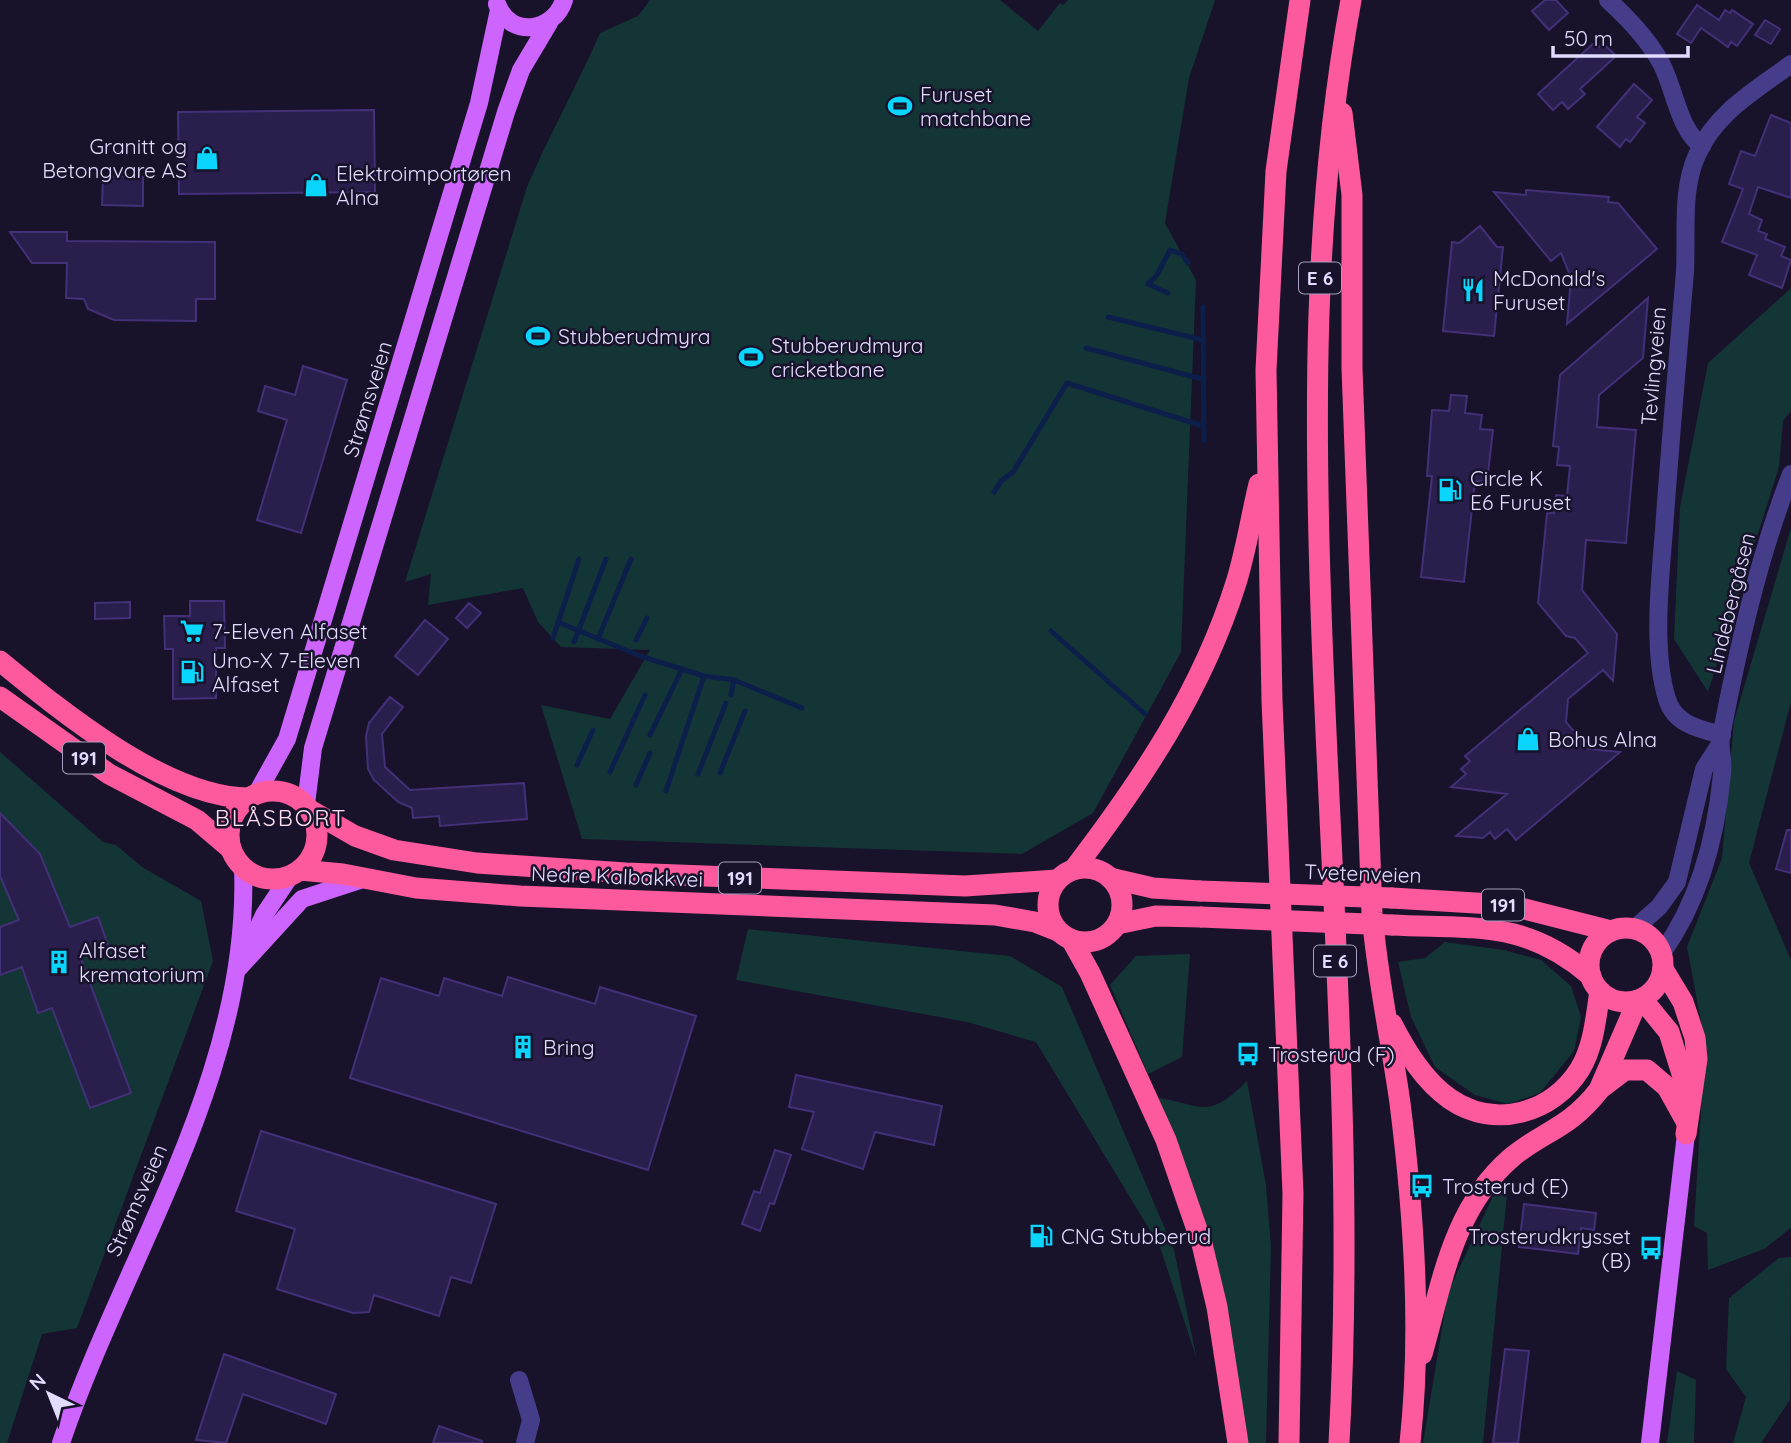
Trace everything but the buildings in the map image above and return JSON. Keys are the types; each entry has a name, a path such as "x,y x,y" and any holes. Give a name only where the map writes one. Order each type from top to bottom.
{"highway":[{"name":"E 6","path":"1289,1443 1293,1193 1272,701 1266,450 1271,231 1300,0"},
{"name":"E 6","path":"1339,1443 1343,1364 1344,1179 1320,578 1317,392 1321,240 1338,79 1351,0"},
{"name":"E 6","path":"1338,79 1352,195 1351,331 1376,963 1388,1017 1412,1213 1416,1373 1410,1443"},
{"path":"1238,1443 1217,1307 1202,1244 1166,1140 1090,973 1064,935 1051,922 1048,900 1066,874 1101,835 1142,778 1189,699 1230,600 1266,450"},
{"name":"191","path":"0,661 66,714 142,762 218,796 253,796"},
{"name":"191","path":"0,696 100,768 197,820 237,858"},
{"path":"278,790 288,793 308,807 316,822 315,849 295,873 260,877 237,858 230,826 240,805 253,796 278,790"},
{"name":"Nedre Kalbakkvei","path":"308,807 355,836 384,847 477,863 581,871 965,886 1066,874"},
{"name":"191","path":"1066,874 1097,870 1110,878"},
{"name":"Nedre Kalbakkvei","path":"295,873 367,878 416,888 520,896 995,915 1035,922 1064,935"},
{"path":"1110,878 1121,894 1121,915 1117,923"},
{"name":"Tvetenveien","path":"1110,878 1153,888 1509,905 1611,931 1634,929"},
{"name":"191","path":"1064,935 1097,940 1117,923 1156,916 1392,925 1520,934 1557,949 1618,1001 1640,1000"},
{"path":"1634,929 1651,937 1684,1002 1695,1038 1697,1059 1686,1128"},
{"path":"1595,983 1592,950 1611,931"},
{"path":"1662,961 1652,991 1640,1000 1669,1032 1689,1097"},
{"name":"E 6","path":"1388,1017 1426,1076 1442,1093 1462,1106 1486,1114 1512,1115 1538,1108 1562,1090 1585,1059 1595,983"},
{"name":"E 6","path":"1416,1373 1456,1235 1470,1206 1490,1179 1522,1150 1569,1123 1584,1108 1605,1081 1640,1000"},
{"path":"1605,1081 1625,1070 1635,1068 1653,1073 1667,1087 1686,1128"}],"main road":[{"path":"308,807 313,748 506,112 521,70 549,23 560,11 564,0"},
{"path":"495,4 516,25 527,28 549,23"},
{"name":"Strømsveien","path":"253,796 288,739 479,103 495,4"},
{"name":"Strømsveien","path":"61,1443 99,1342 200,1107 219,1051 237,970 244,920 237,858"},
{"name":"Strømsveien","path":"237,970 264,915 295,873"},
{"name":"Strømsveien","path":"237,970 302,899 367,878"},
{"path":"1650,1443 1686,1128"}],"street":[{"path":"1608,0 1646,39 1662,64 1689,135 1702,146"},
{"name":"Tevlingveien","path":"1721,739 1688,726 1670,706 1661,660 1660,608 1688,193 1692,170 1702,146 1726,113 1791,64"},
{"name":"Lindebergåsen","path":"1662,961 1705,867 1723,771 1721,739 1754,589 1791,474"},
{"name":"Lindebergåsen","path":"1634,929 1660,907 1677,882 1704,769 1721,739"},
{"path":"519,1380 530,1420 524,1443"}],"green space":[{"path":"650,0 1000,0 1038,31 1060,3 1063,5 1068,0 1215,0 1189,78 1165,223 1196,280 1181,652 1093,813 1022,854 582,839 541,705 610,719 650,650 561,647 538,622 523,588 428,605 431,574 405,582 527,187 600,33 638,16"},
{"path":"1791,288 1791,411 1783,421 1779,467 1708,692 1674,639 1680,507 1708,363"},
{"path":"1791,528 1791,702 1749,863 1791,960 1791,1228 1764,1249 1708,1270 1707,1233 1694,1226 1705,1043 1687,947 1722,858 1734,721"},
{"path":"0,752 103,842 116,845 142,867 201,901 213,961 77,1328 42,1334 7,1443 0,1443"},
{"path":"748,929 1010,956 1062,987 1174,1250 1197,1360 1160,1247 1036,1042 967,1022 736,980"},
{"path":"1445,942 1504,950 1541,960 1571,986 1581,1017 1574,1051 1540,1093 1508,1104 1475,1095 1435,1067 1411,1017 1398,962 1425,958"},
{"path":"1190,954 1182,1057 1148,1074 1110,985 1136,956"},
{"path":"1247,1081 1266,1185 1271,1247 1266,1443 1241,1443 1219,1289 1153,1097 1194,1106 1212,1106 1222,1102"},
{"path":"1508,1183 1483,1443 1423,1443 1448,1292 1496,1190"},
{"path":"1791,1257 1790,1400 1761,1443 1733,1443 1746,1397 1726,1369 1729,1298 1779,1258"},
{"path":"1677,1371 1696,1380 1694,1443 1667,1443"}],"waterway":[{"path":"1168,293 1148,284 1157,275 1170,250 1182,254 1188,263"},
{"path":"1203,307 1204,441"},
{"path":"1108,317 1203,340"},
{"path":"1086,348 1202,379"},
{"path":"994,492 1001,481 1013,472 1067,383 1203,426"},
{"path":"553,638 579,559"},
{"path":"574,642 606,559"},
{"path":"598,639 631,559"},
{"path":"636,640 647,618"},
{"path":"558,622 640,656 704,676 734,680 802,708"},
{"path":"1051,631 1145,714"},
{"path":"650,735 682,669"},
{"path":"666,791 704,676"},
{"path":"731,695 734,680"},
{"path":"610,772 645,695"},
{"path":"698,774 726,703"},
{"path":"720,773 745,711"},
{"path":"577,765 593,730"},
{"path":"636,785 650,753"}],"place":[{"name":"Furuset matchbane","path":"900,106"},
{"name":"Granitt og Betongvare AS","path":"207,158"},
{"name":"Elektroimportøren Alna","path":"316,185"},
{"name":"McDonald's Furuset","path":"1473,290"},
{"name":"Stubberudmyra","path":"538,336"},
{"name":"Stubberudmyra cricketbane","path":"751,357"},
{"name":"Circle K E6 Furuset","path":"1450,490"},
{"name":"7-Eleven Alfaset","path":"192,631"},
{"name":"Uno-X 7-Eleven Alfaset","path":"192,672"},
{"name":"Bohus Alna","path":"1528,739"},
{"name":"Alfaset krematorium","path":"59,962"},
{"name":"Bring","path":"523,1047"},
{"name":"Trosterud (F)","path":"1248,1054"},
{"name":"Trosterud (E)","path":"1422,1186"},
{"name":"CNG Stubberud","path":"1041,1236"},
{"name":"Trosterudkrysset (B)","path":"1651,1248"}],"district":[{"name":"BLÅSBORT","path":"281,817"}]}
